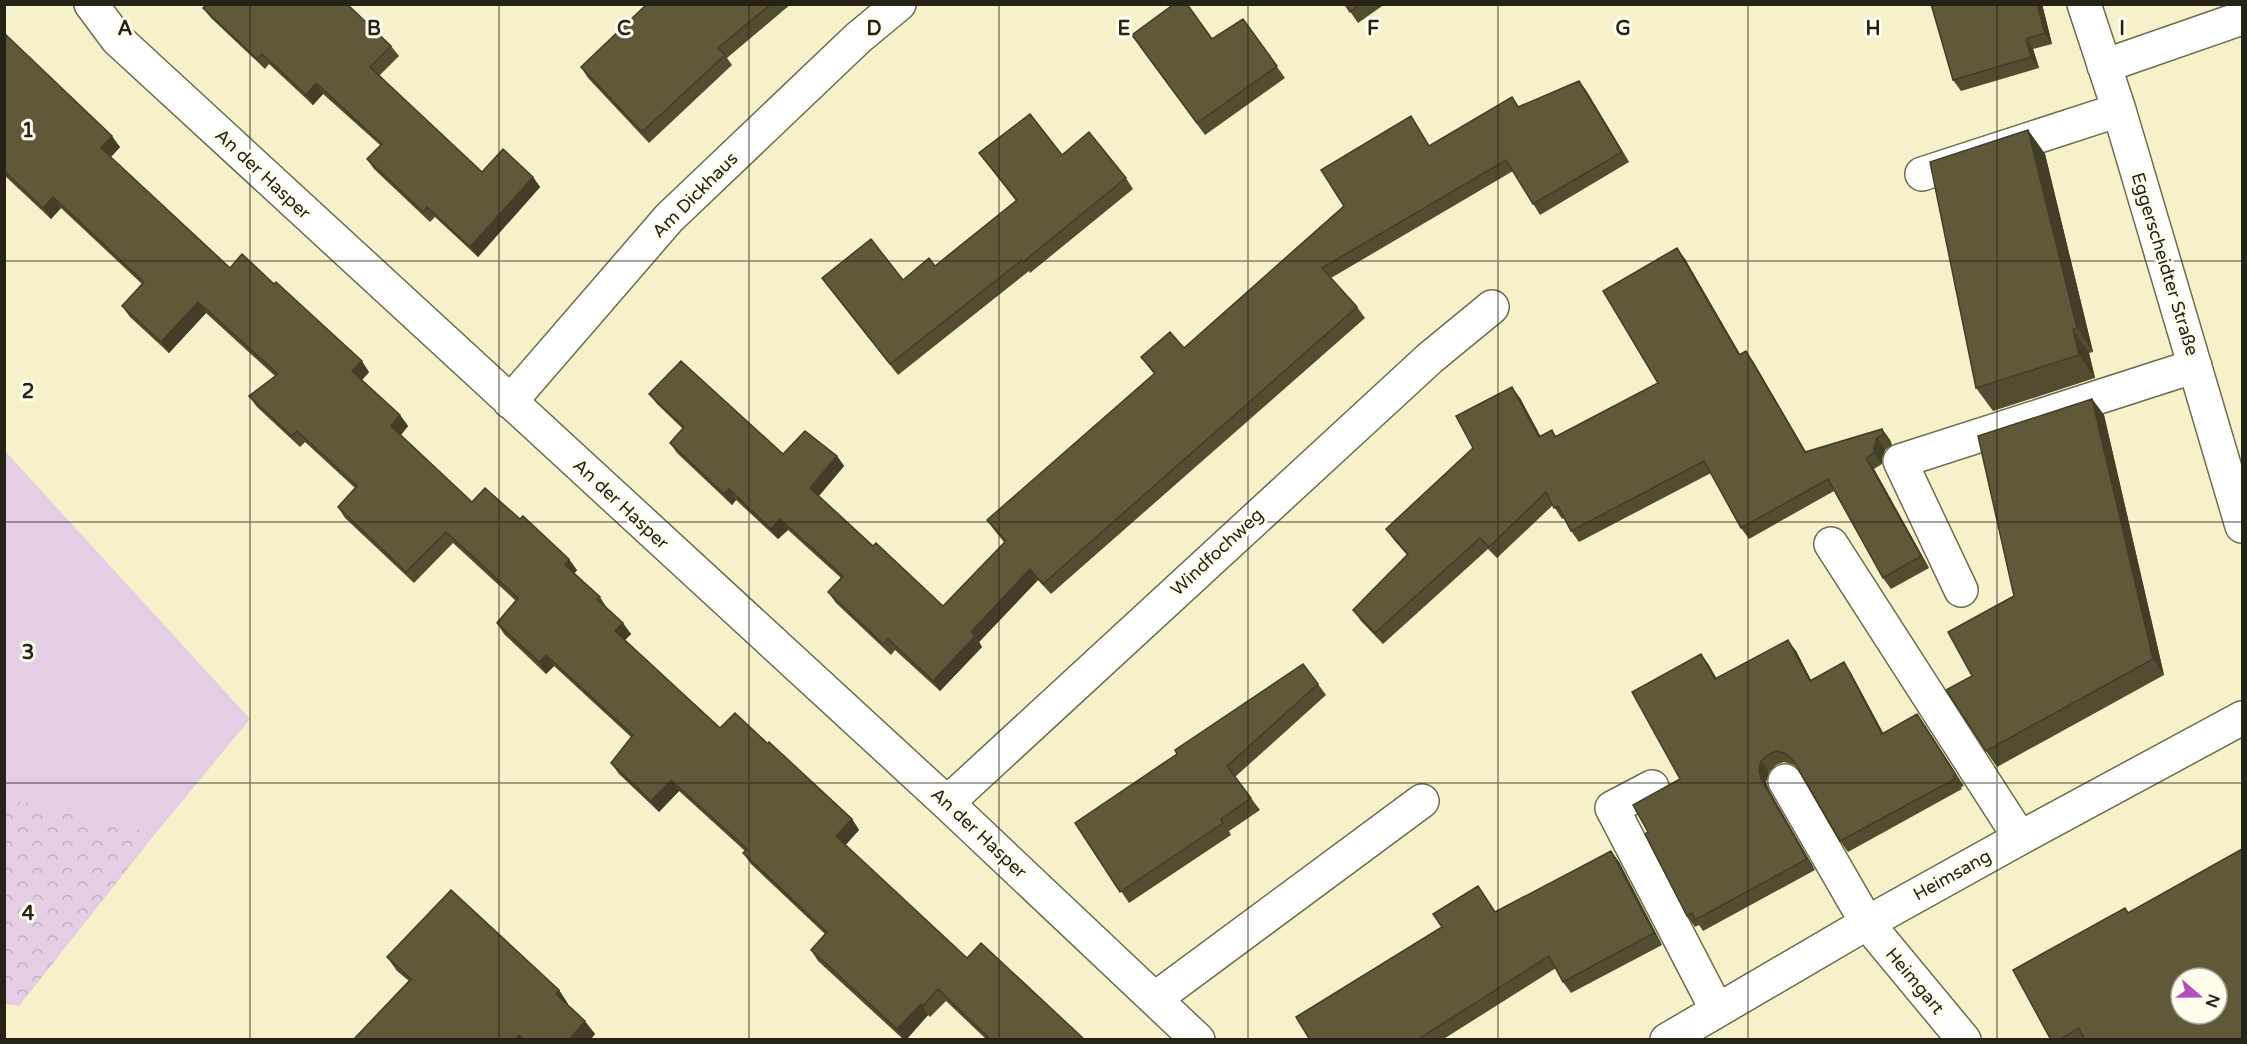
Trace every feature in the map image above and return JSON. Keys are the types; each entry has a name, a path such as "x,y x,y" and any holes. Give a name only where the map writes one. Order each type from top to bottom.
{"street":[{"name":"An der Hasper","path":"91,4 117,39 946,802 1198,1040"},
{"name":"Am Dickhaus","path":"510,402 669,218 858,38 899,4"},
{"name":"Eggerscheidter Straße","path":"2084,4 2119,110 2242,526"},
{"path":"2104,66 2242,18"},
{"path":"1922,174 2119,110"},
{"name":"Windfochweg","path":"946,802 1430,358 1492,307"},
{"path":"1961,590 1900,460 2195,366"},
{"path":"1831,544 2020,838"},
{"name":"Heimsang","path":"1666,1040 1867,923 2242,718"},
{"name":"Heimgart","path":"1785,781 1867,923 1964,1040"},
{"path":"1652,787 1612,808 1717,1010"},
{"path":"1156,998 1422,801"}],"green space":[{"path":"5,451 250,719 155,834 5,798"},
{"path":"5,798 155,834 19,1006 5,1003"}],"building":[{"path":"207,4 347,4 391,46 370,67 482,172 503,149 533,177 470,247 427,207 423,212 367,159 382,144 316,83 306,95 262,54 257,59 203,8"},
{"path":"647,4 771,4 718,48 725,55 642,132 581,67"},
{"path":"1174,4 1187,4 1212,39 1243,19 1277,66 1197,123 1132,35"},
{"path":"1345,4 1361,4 1350,12"},
{"path":"1931,4 2037,4 2045,33 2026,39 2031,57 1953,80"},
{"path":"4,33 112,136 101,148 230,268 242,254 362,361 352,371 400,415 391,426 472,502 485,488 520,519 523,516 569,559 565,565 600,597 597,599 623,623 615,631 720,728 735,713 768,744 769,742 852,819 836,836 967,958 981,943 1085,1040 991,1040 938,989 897,1029 811,950 827,932 743,853 747,849 671,780 651,801 611,763 633,735 546,655 539,662 497,623 518,598 446,532 406,572 338,507 357,486 297,431 292,436 249,396 278,374 198,302 161,342 122,306 144,282 53,197 43,208 4,171"},
{"path":"1579,81 1622,152 1533,204 1506,160 1322,268 1357,307 1043,584 1030,569 971,632 975,636 933,681 888,639 883,644 828,592 843,576 780,519 771,529 729,489 724,494 670,443 684,427 649,394 681,361 783,454 805,431 837,456 810,488 873,546 876,543 943,606 1006,541 987,520 1155,373 1141,357 1170,332 1184,348 1344,206 1321,170 1411,116 1429,146 1512,97 1518,107"},
{"path":"1030,114 1062,155 1089,132 1126,178 1023,262 1022,260 890,364 822,278 871,239 903,280 929,258 935,266 1017,200 979,153"},
{"path":"2028,130 2077,328 2073,329 2079,355 1976,388 1930,162"},
{"path":"1677,248 1739,355 1746,351 1805,452 1882,429 1884,434 1877,438 1874,453 1866,458 1921,556 1883,578 1828,479 1741,528 1704,461 1571,531 1558,506 1554,508 1546,492 1489,547 1480,538 1375,633 1353,610 1408,554 1386,529 1473,448 1456,416 1512,387 1539,437 1552,430 1555,437 1658,383 1603,291"},
{"path":"2092,399 2153,659 1986,751 1946,690 1972,676 1948,632 2014,596 1978,436"},
{"path":"1788,640 1810,681 1844,662 1882,734 1917,714 1956,775 1953,776 1955,779 1840,841 1793,760 1777,751 1769,754 1761,761 1759,771 1761,779 1807,859 1695,920 1692,913 1687,916 1645,834 1648,832 1633,805 1680,779 1632,692 1701,654 1715,679"},
{"path":"1303,664 1318,684 1227,766 1251,798 1221,819 1223,823 1120,892 1075,823 1177,754 1175,750"},
{"path":"2242,849 2242,1040 2085,1040 2079,1028 2059,1040 2051,1040 2013,970 2125,908 2128,913"},
{"path":"1611,851 1654,933 1563,982 1549,956 1417,1040 1310,1040 1296,1017 1442,927 1433,914 1478,886 1495,912"},
{"path":"451,890 559,990 556,994 585,1021 569,1040 524,1040 519,1035 515,1040 353,1040 411,979 387,957"}]}
